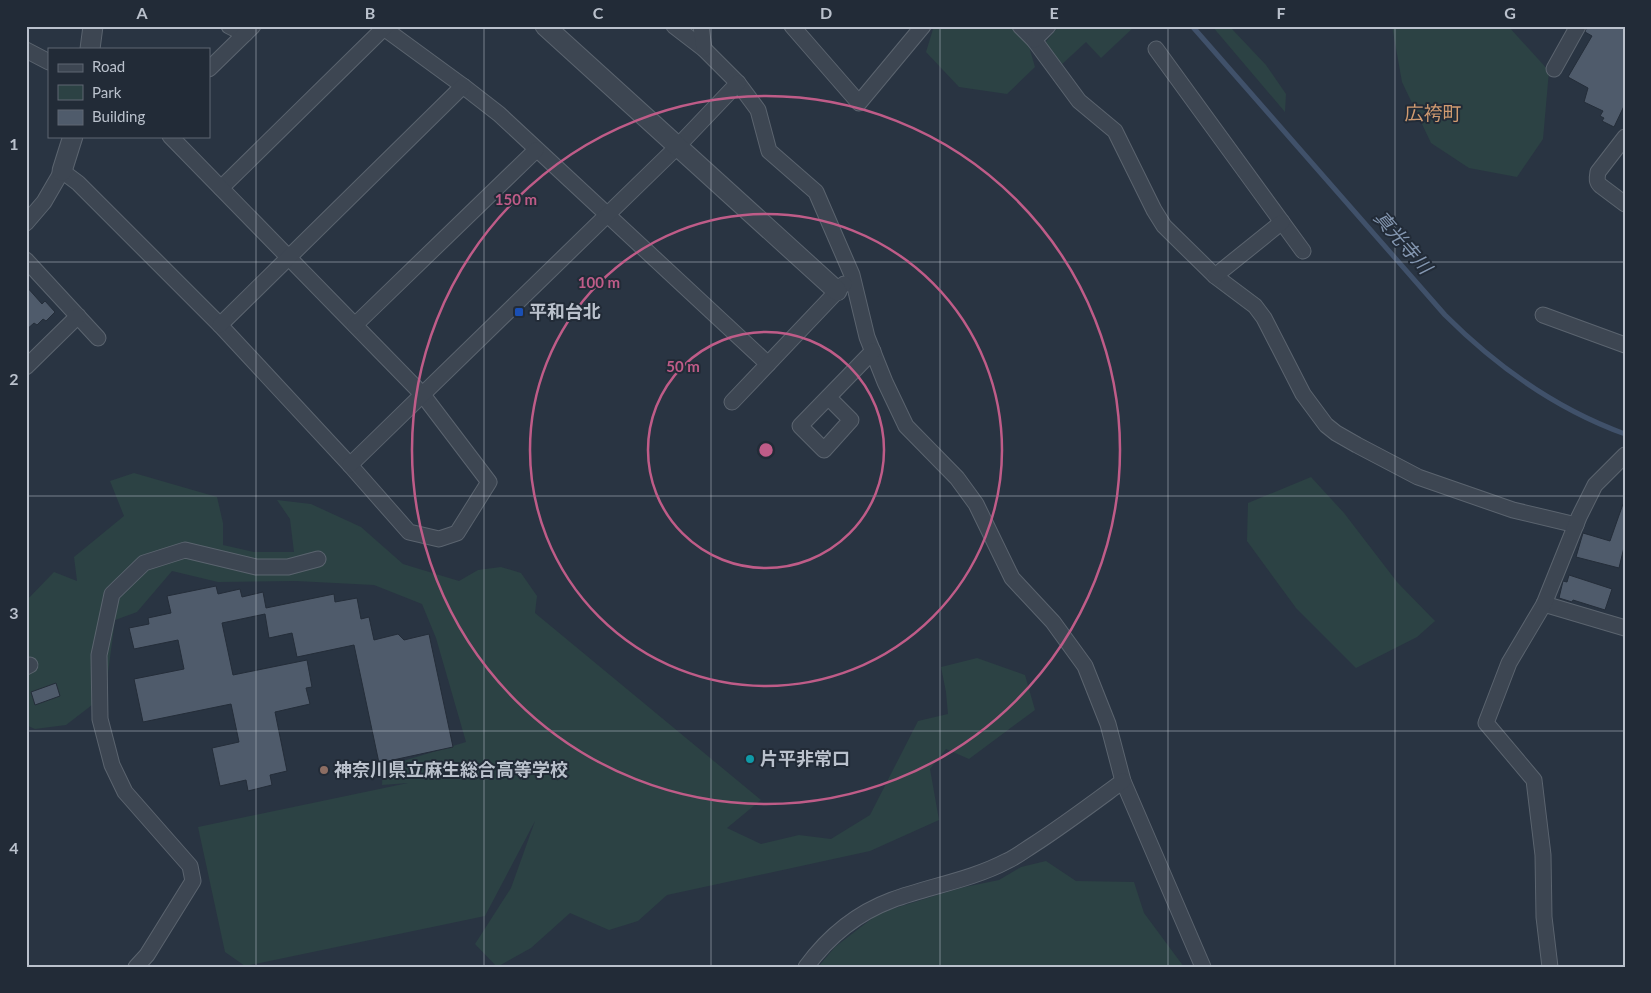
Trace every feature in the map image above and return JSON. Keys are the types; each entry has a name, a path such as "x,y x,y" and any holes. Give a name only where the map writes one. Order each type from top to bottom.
{"street":[{"path":"90,48 93,26"},
{"path":"229,26 249,30"},
{"path":"545,26 837,291"},
{"path":"674,26 704,49 738,82 758,110 769,151 816,192 852,275 867,337 885,382 906,426 957,478 976,504 1012,578 1053,622 1085,666 1108,724 1123,781 1203,967"},
{"path":"701,26 704,49"},
{"path":"792,26 859,103 923,26"},
{"path":"1020,26 1034,40 1070,86 1079,101 1115,131 1154,210 1164,226 1215,276 1255,306 1288,362 1303,394 1326,425 1336,433 1418,477 1513,510 1576,525"},
{"path":"1034,40 1048,26"},
{"path":"1554,69 1578,26"},
{"path":"221,188 384,27 498,114 768,364"},
{"path":"210,68 249,30"},
{"path":"1156,49 1303,250"},
{"path":"26,50 48,61"},
{"path":"350,465 678,146 738,82"},
{"path":"220,325 463,86"},
{"path":"1625,137 1598,172 1597,177 1598,183 1601,186 1625,204"},
{"path":"26,223 44,202 62,171 72,138"},
{"path":"62,171 78,183 220,325 350,465 409,532 439,539 457,533 488,482 423,395 172,138"},
{"path":"355,325 536,150"},
{"path":"1215,276 1282,222"},
{"path":"26,260 98,338"},
{"path":"732,402 852,275"},
{"path":"1543,315 1625,345"},
{"path":"26,367 78,316"},
{"path":"828,397 873,351"},
{"path":"1550,967 1544,917 1543,855 1534,780 1486,724 1509,663 1544,604 1576,525 1595,485 1625,455"},
{"path":"136,967 147,955 193,881 190,866 125,792 112,765 100,719 99,655 112,594 144,564 185,550 256,567 288,567 318,558"},
{"path":"1544,604 1625,628"},
{"path":"806,967 818,952 843,928 866,913 892,900 962,879 1007,861 1051,834 1123,781"}],"green space":[{"path":"934,26 1023,26 1035,67 1007,94 959,87 926,52"},
{"path":"1059,26 1135,26 1101,58 1086,42 1060,66 1044,44"},
{"path":"1212,26 1232,29 1266,65 1286,94 1285,112"},
{"path":"1392,26 1508,26 1549,71 1543,139 1517,177 1469,168 1431,143 1402,82"},
{"path":"134,473 217,497 223,523 223,545 254,552 294,552 290,519 277,500 311,504 361,527 403,564 459,581 478,570 501,567 521,573 537,596 535,613 761,800 727,828 761,844 799,835 831,839 870,815 918,721 948,714 941,667 977,658 1025,675 1035,710 969,759 946,749 930,769 939,820 870,851 667,895 638,921 609,930 570,913 531,948 497,967 475,944 511,888 535,821 485,916 245,966 225,952 198,827 408,783 382,785 383,767 466,742 436,638 422,604 374,585 296,581 218,582 172,571 137,612 115,620 105,695 66,725 35,729 26,725 26,601 54,572 77,581 74,557 124,516 110,481"},
{"path":"1311,477 1344,513 1397,582 1435,621 1417,637 1356,668 1296,608 1247,541 1248,503"},
{"path":"1046,861 1076,881 1134,882 1144,913 1184,967 818,967 835,947 879,913 960,888 999,880 1021,867"}],"building":[{"path":"1587,26 1625,26 1625,104 1614,127 1602,121 1604,118 1600,116 1603,111 1584,102 1588,88 1568,77 1592,36 1585,32"},
{"path":"26,286 42,304 45,301 55,312 46,321 43,319 37,325 34,323 26,330"},
{"path":"1623,504 1625,505 1625,543 1619,568 1576,557 1583,533 1610,541"},
{"path":"1569,575 1612,589 1605,610 1573,600 1572,602 1559,598 1563,581 1567,582"},
{"path":"216,586 218,594 240,589 242,597 263,592 266,608 334,594 335,602 357,598 361,619 369,617 374,640 398,634 404,640 429,634 453,747 379,763 354,645 297,657 292,633 269,638 265,614 222,623 233,675 307,660 312,687 306,688 310,704 275,712 287,771 270,775 272,785 248,791 246,780 220,786 212,748 239,742 231,704 143,722 134,679 184,669 178,640 134,649 129,628 149,624 148,618 171,613 167,596"},
{"path":"56,683 60,696 35,705 31,692"}],"waterway":[{"name":"真光寺川","path":"1192,26 1445,315 1465,334 1507,369 1551,399 1600,424 1625,434"}],"place":[{"name":"平和台北","path":"519,312"},
{"name":"片平非常口","path":"750,759"},
{"name":"神奈川県立麻生総合高等学校","path":"324,770"}],"district":[{"name":"広袴町","path":"1433,113"}]}
